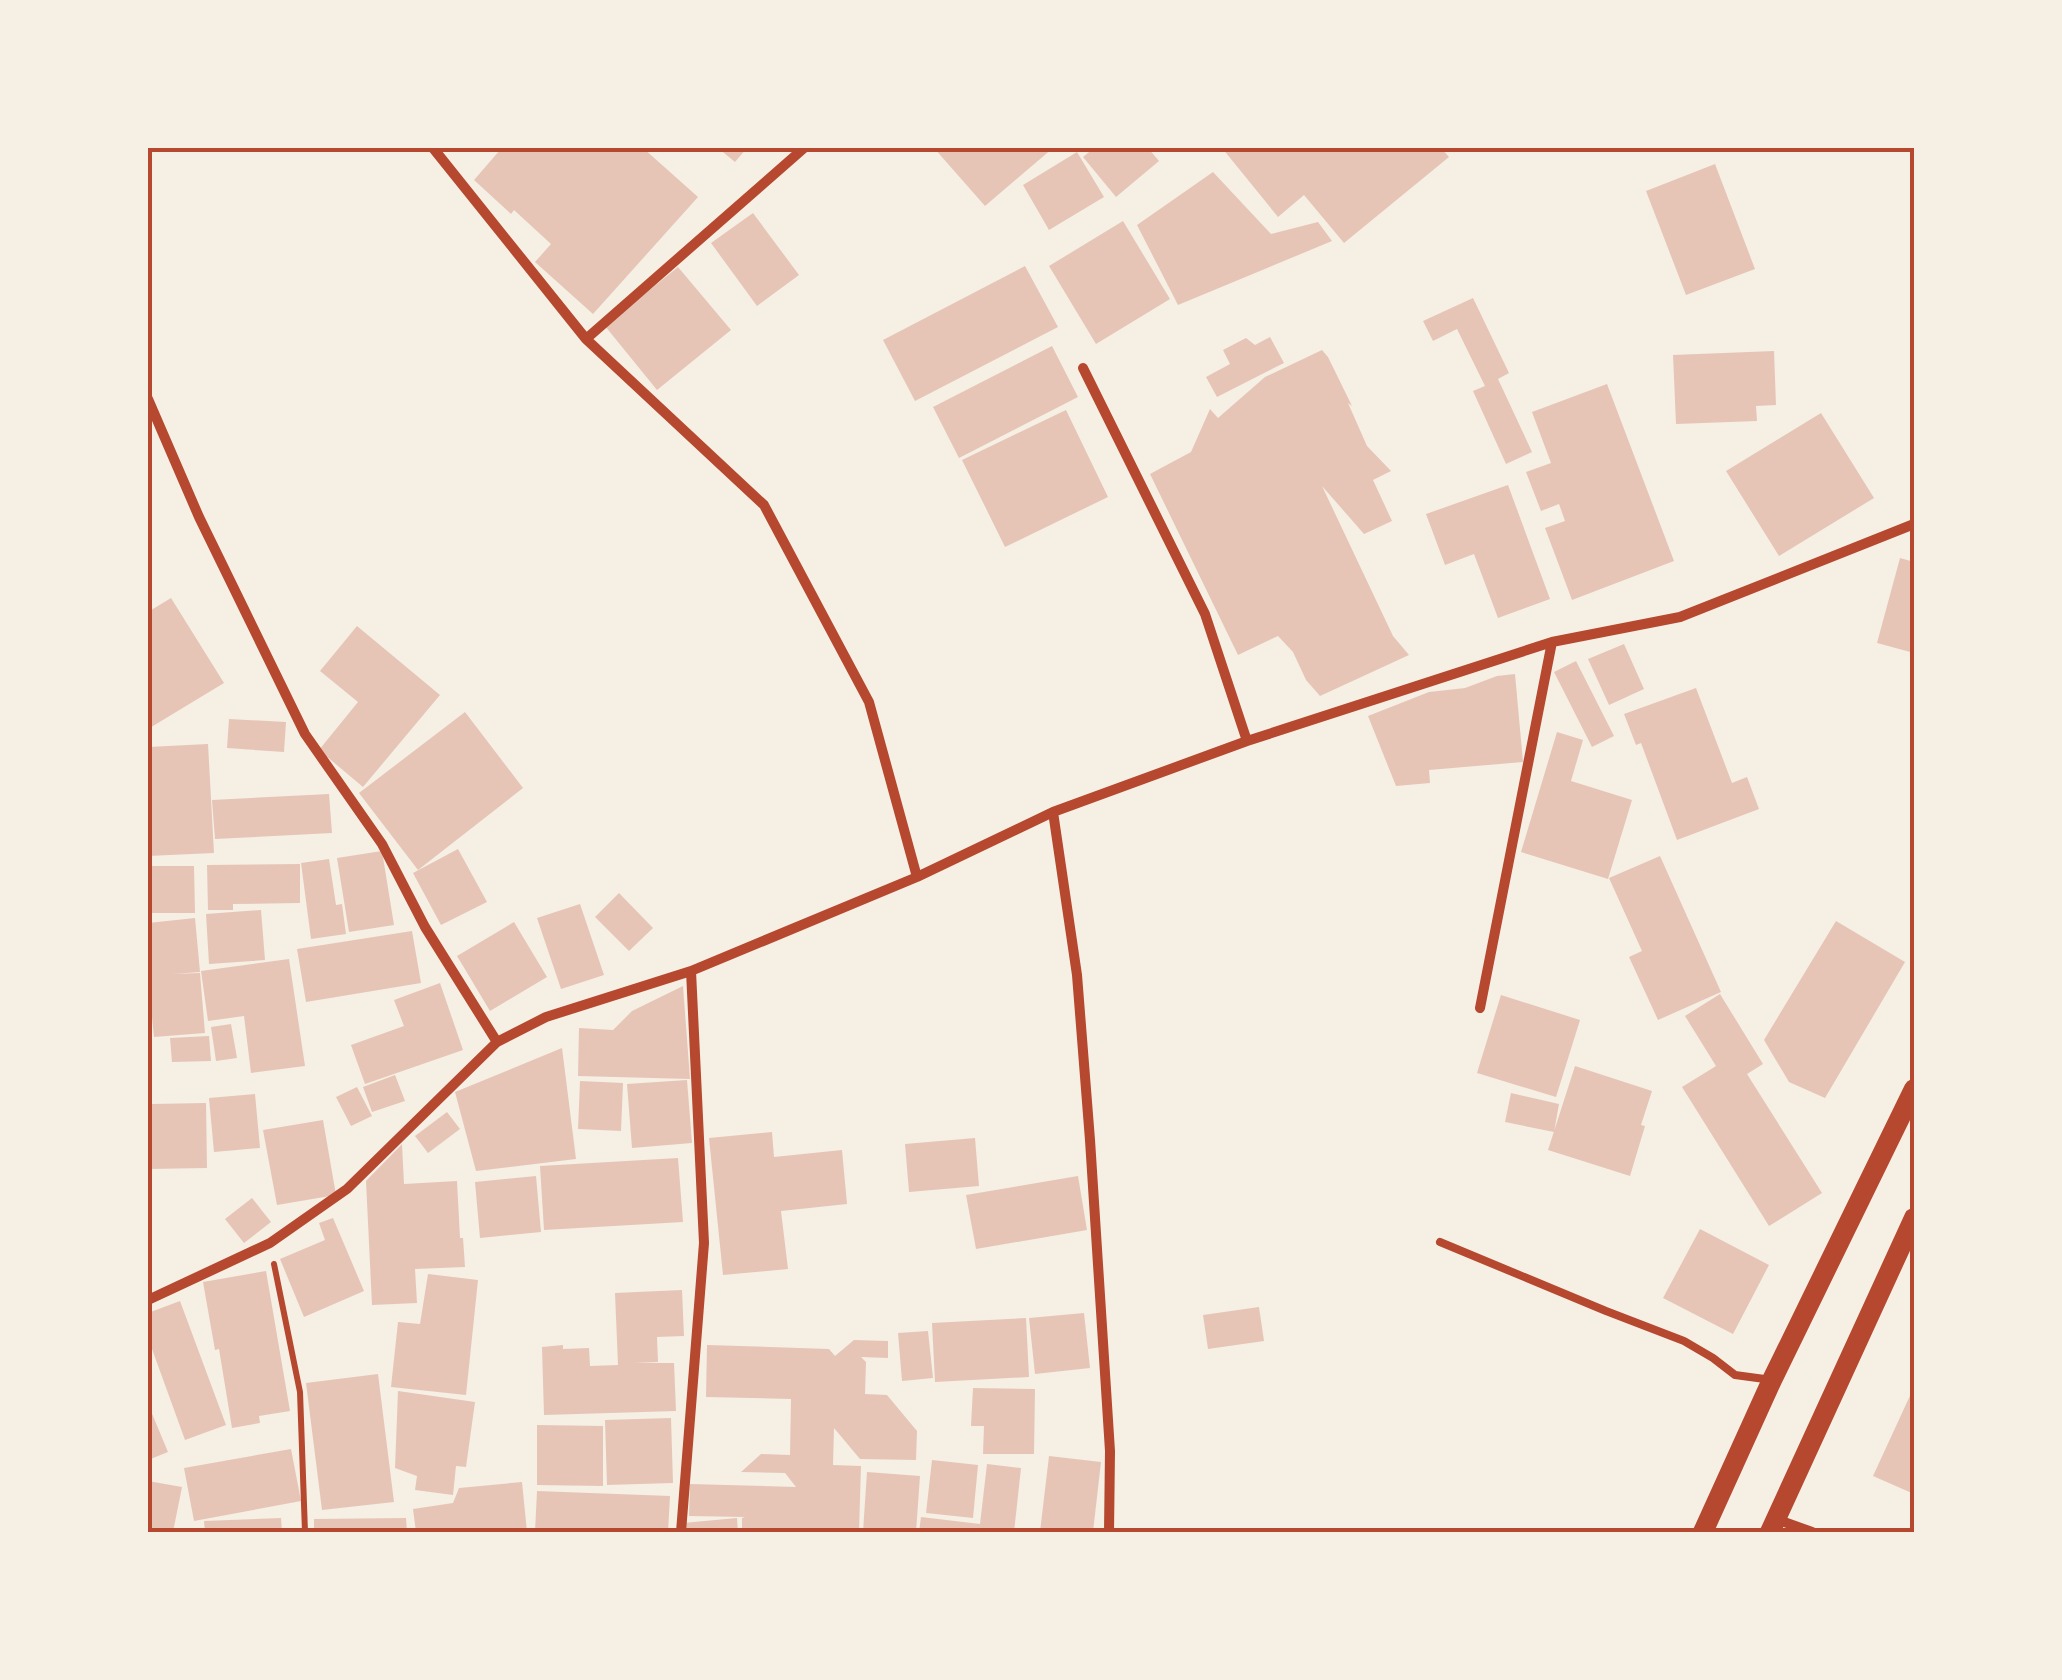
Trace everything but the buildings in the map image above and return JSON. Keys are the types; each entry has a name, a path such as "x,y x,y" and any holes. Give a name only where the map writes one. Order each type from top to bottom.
{"main road":[{"path":"1703,1532 1772,1380 1914,1089"},
{"path":"1773,1526 1914,1218"}],"street":[{"path":"433,148 586,339 764,505 869,702 917,878"},
{"path":"586,339 804,148"},
{"path":"1083,368 1205,614 1247,741"},
{"path":"148,400 199,518 306,734 382,844 425,927 497,1042"},
{"path":"148,1300 270,1243 347,1189 497,1042 546,1017 691,971 917,878 1053,812 1247,741 1552,642 1680,617 1914,524"},
{"path":"1480,1008 1552,642"},
{"path":"1053,812 1077,975 1090,1140 1110,1451 1108,1532"},
{"path":"681,1532 704,1243 691,971"},
{"path":"1773,1526 1812,1532"}],"lane":[{"path":"1440,1242 1684,1341 1735,1375 1772,1380"}],"path":[{"path":"270,1243 300,1392 306,1532"}]}
